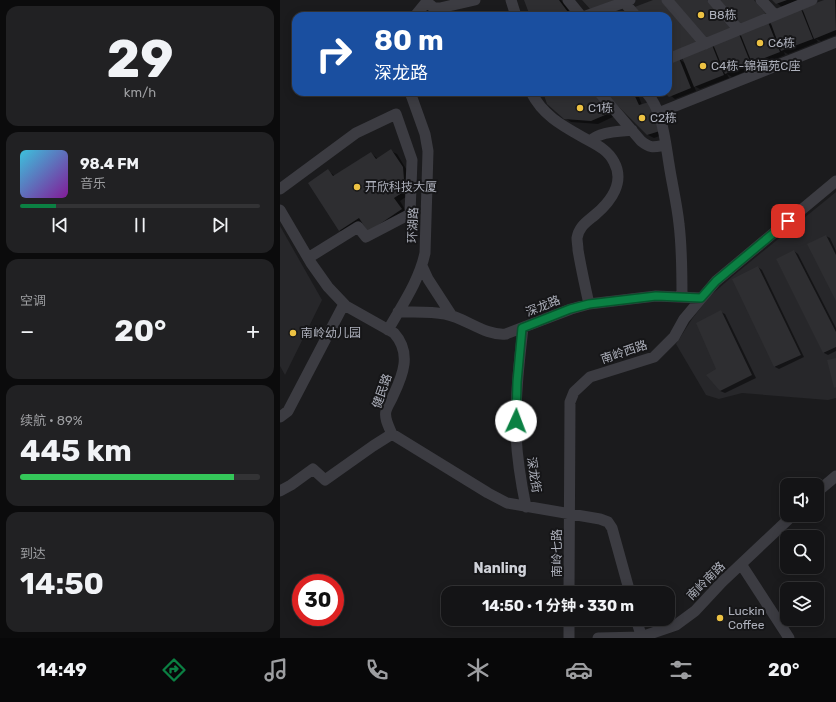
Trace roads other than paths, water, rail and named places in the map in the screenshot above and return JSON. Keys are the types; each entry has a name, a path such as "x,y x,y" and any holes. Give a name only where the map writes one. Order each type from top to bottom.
{"street":[{"path":"418,12 427,1 434,8 440,8 475,0"},
{"path":"511,0 515,12"},
{"path":"568,0 578,12"},
{"path":"667,0 705,44"},
{"path":"713,0 739,30"},
{"path":"761,0 775,15"},
{"path":"672,56 812,0"},
{"path":"596,12 625,1 633,12"},
{"path":"658,113 836,42"},
{"name":"环湖路","path":"388,330 414,285 422,266 425,253 428,151 426,134 412,96"},
{"path":"533,96 538,104 549,116 599,146 610,156 617,169 617,188 596,214 585,222 580,228 577,239 589,304"},
{"path":"602,96 648,146 666,146"},
{"path":"650,96 658,113 666,146 679,224 682,258 682,297"},
{"path":"280,189 356,133 396,114 412,160 410,214 366,237 358,227 308,258"},
{"path":"590,141 594,137 601,135 632,130"},
{"name":"南岭西路","path":"570,514 570,402 574,392 590,377 654,357 674,337 684,319 716,281 836,181"},
{"name":"健民路","path":"280,210 308,258 328,287 344,304 394,333 399,339 404,349 404,364 400,381 386,411 388,426 392,434"},
{"path":"422,266 428,279 452,316"},
{"name":"深龙路","path":"398,312 444,313 499,335 506,334 570,309 589,304 656,296 701,298"},
{"path":"280,417 288,411 344,304"},
{"name":"深龙街","path":"522,328 517,382 516,435 520,479 526,507"},
{"path":"280,491 291,485 312,469 325,480 392,434 488,493 508,503 600,519 610,524 628,586"},
{"path":"824,486 836,476"},
{"name":"南岭七路","path":"569,586 570,514"},
{"name":"南岭南路","path":"598,638 641,638 676,625 695,611 786,522"},
{"path":"742,564 789,638"},
{"path":"569,626 569,638"},
{"path":"638,626 641,638"}],"place":[{"name":"B8栋","path":"701,15"},
{"name":"C6栋","path":"760,43"},
{"name":"C4栋-锦福苑C座","path":"703,66"},
{"name":"C1栋","path":"580,108"},
{"name":"C2栋","path":"642,118"},
{"name":"开欣科技大厦","path":"357,187"},
{"name":"南岭幼儿园","path":"293,333"},
{"name":"Luckin Coffee","path":"720,618"}],"district":[{"name":"Nanling","path":"500,568"}]}
